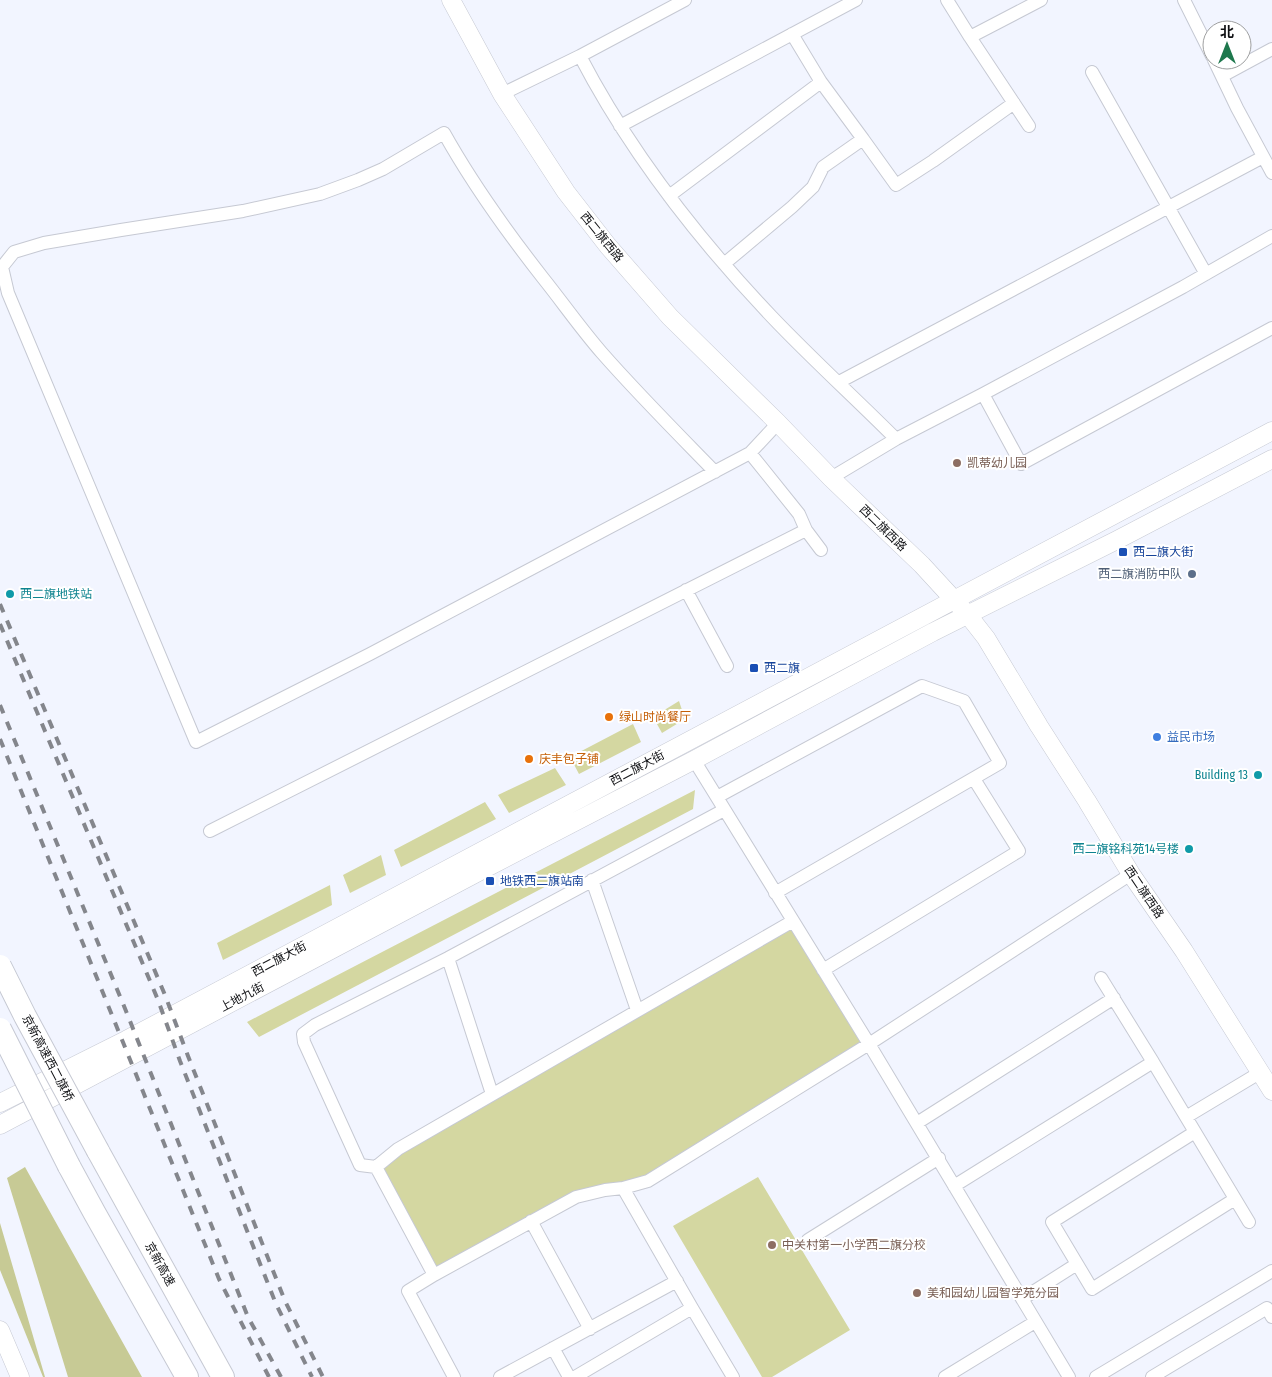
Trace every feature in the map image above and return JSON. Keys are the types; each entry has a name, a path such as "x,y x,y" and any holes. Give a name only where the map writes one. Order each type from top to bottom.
{"highway":[{"name":"京新高速西二旗桥","path":"0,966 98,1151"},
{"path":"0,1030 69,1166 187,1377"},
{"name":"京新高速","path":"98,1151 223,1377"}],"main road":[{"name":"西二旗西路","path":"451,0 502,94 566,192 608,246 670,317 778,423 830,478 922,565 968,615 993,648 1038,726 1087,801 1131,874 1184,951 1272,1090"},
{"name":"西二旗大街","path":"0,1104 126,1040 1272,431"},
{"name":"西二旗大街","path":"484,869 694,760 933,632 1117,540 1272,459"},
{"name":"上地九街","path":"0,1125 484,869"},
{"path":"0,1330 20,1377"}],"street":[{"path":"502,94 580,56 685,0"},
{"path":"620,126 856,0"},
{"path":"947,0 1029,126"},
{"path":"970,37 1041,0"},
{"path":"1184,0 1202,36"},
{"path":"792,34 821,82 896,185 1014,103"},
{"path":"1222,76 1272,49"},
{"path":"580,56 620,126 656,180 724,264 772,318 896,439"},
{"path":"1219,70 1272,173"},
{"path":"1092,72 1206,274"},
{"path":"669,196 821,82"},
{"path":"715,472 636,390 574,319 520,249 460,161 444,133 383,169 320,194 243,211 44,243 14,252 2,267 8,293 196,742 370,654 750,454 778,423"},
{"path":"724,264 792,207 812,187 823,167 863,139"},
{"path":"839,382 1263,156"},
{"path":"830,478 896,439 1206,274 1272,236"},
{"path":"983,394 1021,464 1272,328"},
{"path":"750,454 799,514 806,530 821,550"},
{"path":"210,831 806,530"},
{"path":"686,590 727,666"},
{"path":"717,798 922,686 964,702 1000,763 776,893"},
{"path":"694,760 939,1158 1069,1377"},
{"path":"823,970 1020,851 974,779"},
{"path":"724,810 448,958 315,1025 304,1034 304,1042 360,1165 376,1167 398,1149 793,921"},
{"path":"454,1377 408,1291 576,1196 623,1188 648,1181 869,1044 1131,874"},
{"path":"592,880 637,1010"},
{"path":"448,958 492,1094"},
{"path":"1101,978 1250,1222"},
{"path":"917,1123 1114,998"},
{"path":"954,1186 1153,1062"},
{"path":"1186,1117 1261,1072"},
{"path":"1195,1132 1052,1222 1077,1264 1092,1289 1235,1199"},
{"path":"808,1240 939,1158"},
{"path":"376,1167 434,1275"},
{"path":"623,1188 734,1377"},
{"path":"532,1221 590,1328"},
{"path":"1022,1300 1077,1264"},
{"path":"1096,1377 1272,1271"},
{"path":"500,1377 677,1281"},
{"path":"575,1377 692,1308"},
{"path":"1152,1377 1267,1308 1272,1317"},
{"path":"945,1377 1035,1322"},
{"path":"553,1348 569,1377"}],"green space":[{"path":"679,701 685,719 662,733 653,717"},
{"path":"633,724 641,742 579,774 570,757"},
{"path":"555,768 566,785 509,813 498,795"},
{"path":"695,790 693,809 259,1037 247,1022"},
{"path":"485,802 496,819 401,867 394,850"},
{"path":"381,855 386,875 350,893 343,875"},
{"path":"330,885 332,905 223,960 217,943"},
{"path":"793,921 869,1044 648,1181 576,1197 434,1275 376,1167"},
{"path":"25,1167 142,1377 68,1377 7,1178"},
{"path":"758,1177 850,1330 772,1377 762,1377 673,1226"},
{"path":"0,1223 45,1377 43,1377 0,1270"}],"railway":[{"path":"0,604 165,995 285,1301 323,1377"},
{"path":"0,624 158,1000 180,1061 276,1304 312,1377"},
{"path":"0,705 126,1011 248,1317 281,1377"},
{"path":"0,739 219,1279 269,1377"}],"place":[{"name":"凯蒂幼儿园","path":"957,463"},
{"name":"西二旗大街","path":"1123,552"},
{"name":"西二旗消防中队","path":"1192,574"},
{"name":"西二旗地铁站","path":"10,594"},
{"name":"西二旗","path":"754,668"},
{"name":"绿山时尚餐厅","path":"609,717"},
{"name":"益民市场","path":"1157,737"},
{"name":"庆丰包子铺","path":"529,759"},
{"name":"Building 13","path":"1258,775"},
{"name":"西二旗铭科苑14号楼","path":"1189,849"},
{"name":"地铁西二旗站南","path":"490,881"},
{"name":"中关村第一小学西二旗分校","path":"772,1245"},
{"name":"美和园幼儿园智学苑分园","path":"917,1293"}]}
